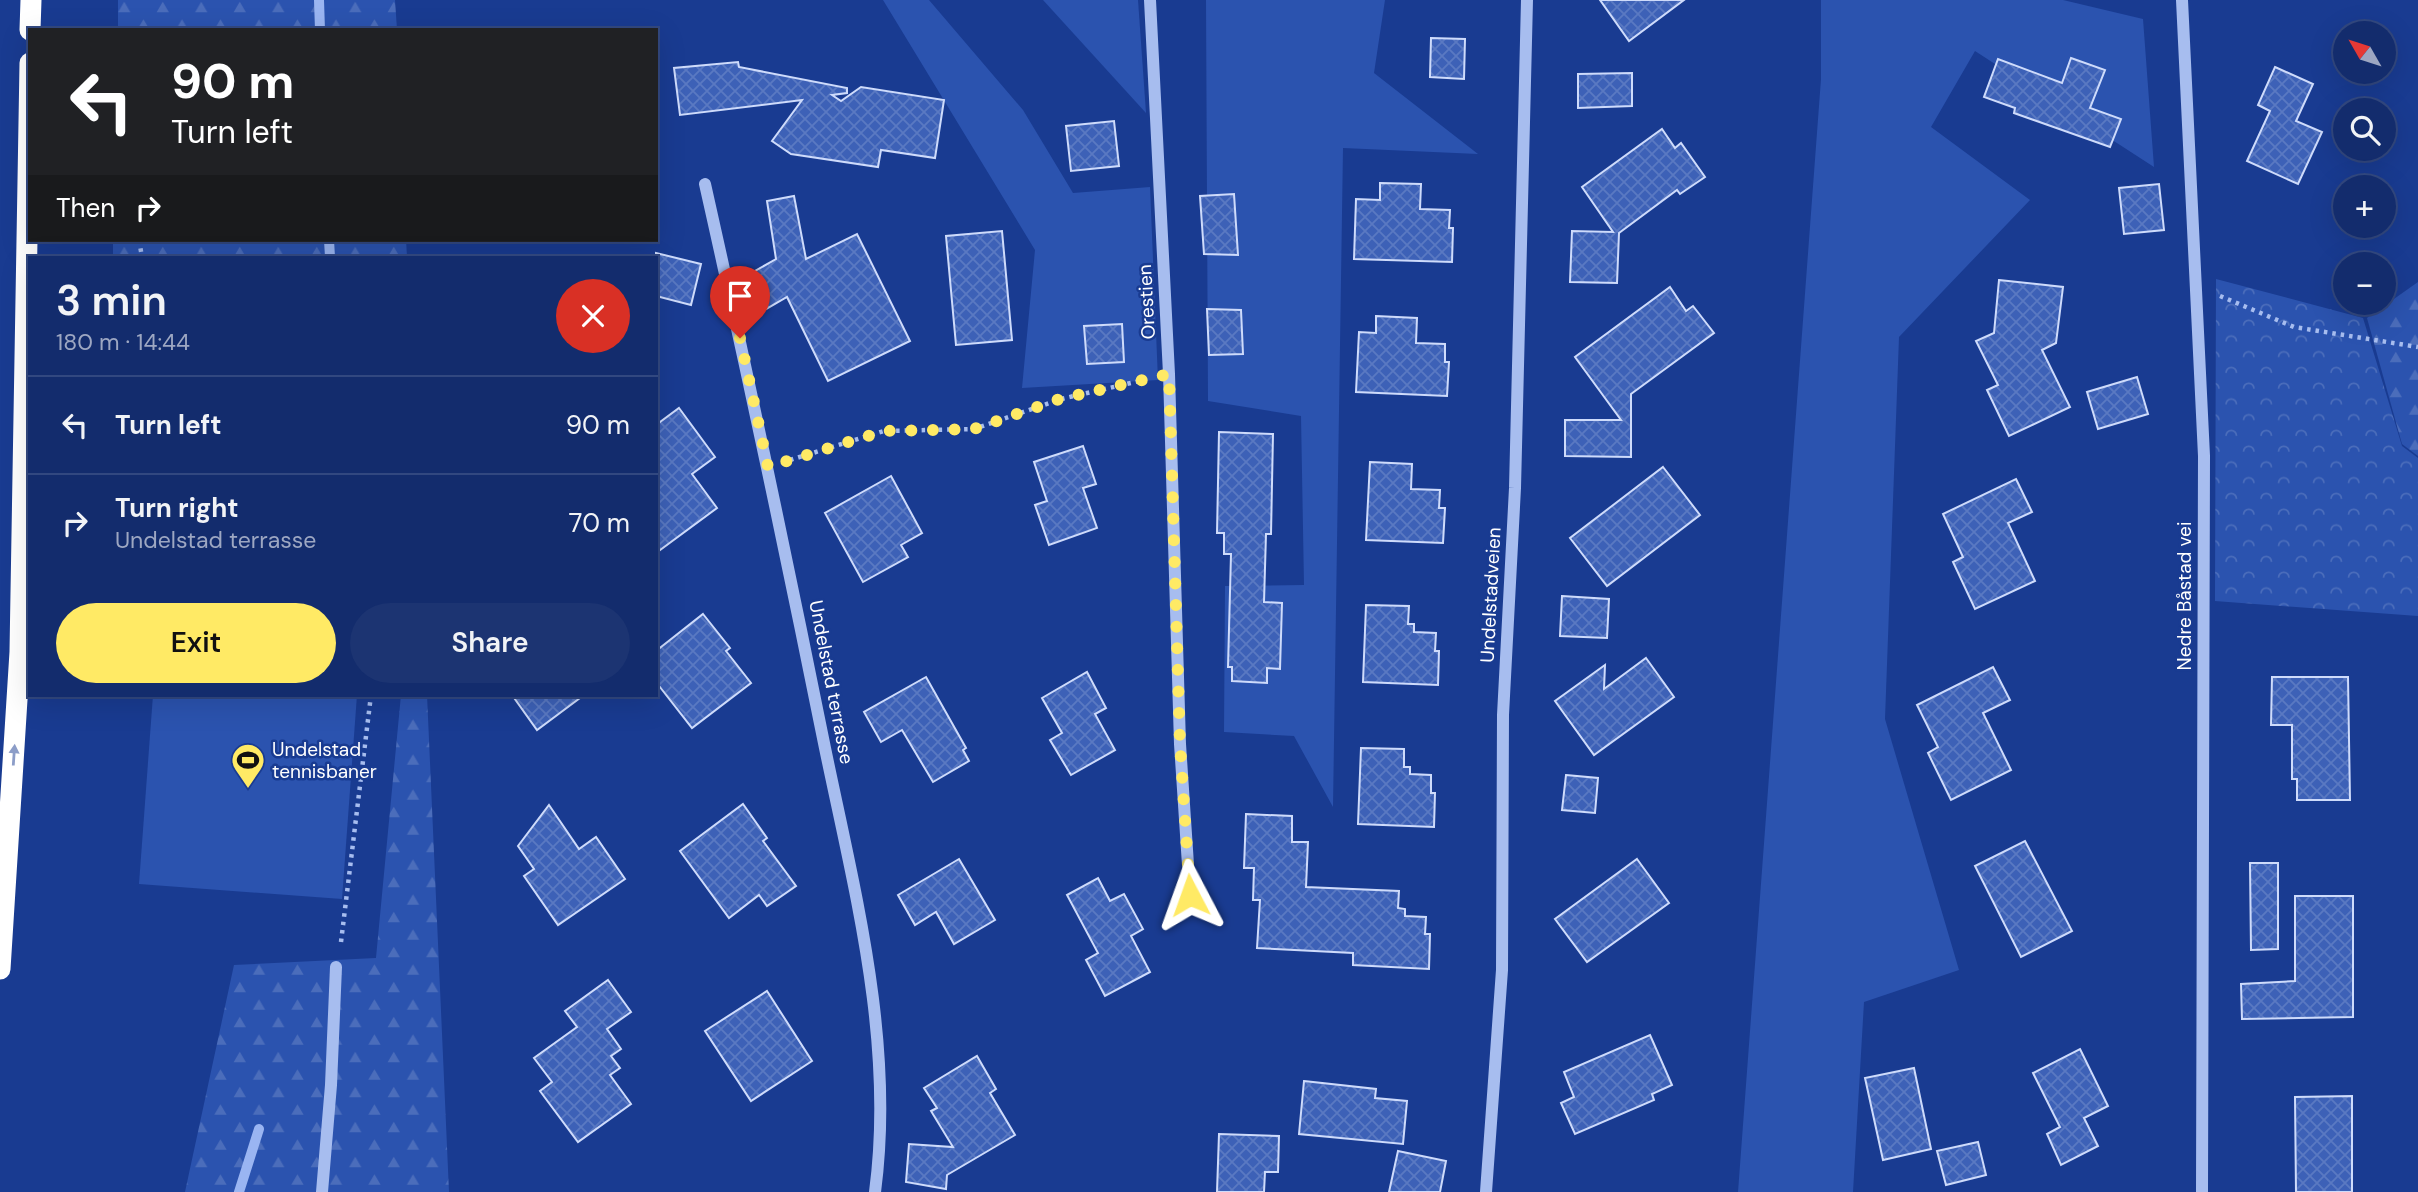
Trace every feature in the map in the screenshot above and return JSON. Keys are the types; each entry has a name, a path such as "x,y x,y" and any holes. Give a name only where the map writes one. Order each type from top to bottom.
{"highway":[{"path":"30,28 31,0"},
{"path":"0,969 20,652 28,182"}],"street":[{"name":"Orestien","path":"1150,0 1169,374 1180,744 1190,895"},
{"name":"Undelstadveien","path":"1486,1192 1502,971 1503,715 1516,474 1527,0"},
{"name":"Nedre Båstad vei","path":"2182,0 2204,456 2202,1192"},
{"name":"Undelstad terrasse","path":"705,184 768,467 870,974 880,1078 880,1160 875,1192"},
{"path":"322,1192 331,1085 336,967"}],"path":[{"path":"2196,285 2294,327 2418,346"},
{"path":"768,467 884,431 974,429 1060,399 1169,374"},
{"path":"336,967 345,919 371,697"}],"green space":[{"path":"118,0 395,0 397,28 118,28"},
{"path":"883,0 929,0 1023,110 1073,193 1150,187 1158,380 1022,388 1035,250"},
{"path":"1043,0 1138,0 1146,113"},
{"path":"1206,0 1385,0 1374,73 1478,154 1343,148 1333,807 1294,736 1224,732 1225,586 1304,585 1301,416 1208,401"},
{"path":"1821,0 2063,0 2143,19 2154,167 1975,51 1931,127 2030,200 1899,337 1885,719 1959,970 1864,1002 1853,1192 1738,1192 1821,79"},
{"path":"113,242 406,242 407,256 113,256"},
{"path":"2216,279 2333,310 2333,315 2363,318 2402,446 2418,458 2418,616 2215,601"},
{"path":"2418,282 2418,456 2402,444 2367,318 2371,315 2396,315 2396,298"},
{"name":"Undelstad tennisbaner","path":"153,697 357,697 342,899 139,884"},
{"path":"401,697 427,697 449,1192 185,1192 234,965 376,958"}],"building":[{"path":"1600,0 1684,0 1629,41"},
{"path":"1431,38 1465,39 1464,79 1430,77"},
{"path":"2071,58 2105,70 2090,108 2121,119 2110,147 2014,113 2015,108 1984,97 1998,59 2062,83"},
{"path":"738,62 739,67 847,88 847,93 832,95 841,101 861,87 944,100 935,158 881,150 878,167 791,154 772,141 802,100 680,115 674,68"},
{"path":"2275,67 2313,84 2296,121 2322,132 2298,184 2247,161 2270,111 2258,105"},
{"path":"1632,73 1632,106 1578,108 1578,74"},
{"path":"1114,121 1119,166 1071,171 1066,126"},
{"path":"1662,129 1675,148 1681,143 1705,177 1680,194 1677,190 1619,233 1617,283 1570,282 1572,231 1613,232 1582,187"},
{"path":"1380,183 1421,184 1420,209 1450,210 1449,228 1453,228 1452,262 1354,259 1356,199 1380,200"},
{"path":"2159,184 2164,230 2124,234 2119,188"},
{"path":"1234,194 1238,255 1204,254 1200,196"},
{"path":"794,196 806,259 857,234 910,341 828,381 787,297 766,309 748,275 776,259 767,201"},
{"path":"1002,231 1012,340 956,345 946,236"},
{"path":"656,253 701,264 691,305 658,297"},
{"path":"1999,280 2063,287 2056,343 2042,350 2070,407 2009,436 1987,390 1998,385 1976,341 1994,333"},
{"path":"1670,287 1686,311 1693,306 1714,333 1631,394 1631,457 1565,456 1565,420 1621,420 1575,357"},
{"path":"1207,309 1241,310 1243,354 1209,355"},
{"path":"1376,316 1417,318 1416,343 1445,344 1445,362 1449,362 1447,396 1356,392 1359,332 1376,333"},
{"path":"1122,324 1124,362 1087,364 1084,326"},
{"path":"2137,377 2148,414 2098,429 2087,392"},
{"path":"679,408 715,457 692,474 717,508 658,552 658,424"},
{"path":"1219,432 1273,434 1271,534 1266,534 1264,602 1282,603 1280,669 1267,668 1267,683 1232,681 1232,667 1228,667 1231,554 1224,554 1224,533 1217,533"},
{"path":"1083,446 1096,484 1083,488 1097,528 1049,545 1035,505 1047,501 1034,462"},
{"path":"1370,462 1412,464 1411,489 1440,490 1439,508 1445,508 1443,543 1366,540"},
{"path":"1663,467 1700,515 1607,586 1570,538"},
{"path":"891,476 922,533 901,545 908,557 863,582 825,513"},
{"path":"2016,479 2032,512 2008,523 2035,581 1975,609 1953,562 1963,557 1943,514"},
{"path":"1562,596 1609,599 1607,638 1560,636"},
{"path":"1366,605 1409,606 1408,624 1414,624 1414,632 1436,633 1435,651 1439,651 1438,685 1363,682"},
{"path":"703,614 730,648 726,651 751,683 692,728 658,685 658,649"},
{"path":"1646,658 1674,697 1594,755 1555,701 1605,665 1604,689"},
{"path":"1993,667 2010,700 1983,713 2011,770 1951,800 1928,753 1938,747 1917,705"},
{"path":"1087,672 1106,708 1095,714 1115,750 1071,775 1050,740 1062,733 1042,698"},
{"path":"926,677 966,748 963,750 969,761 933,782 902,730 881,742 864,712"},
{"path":"2272,677 2348,677 2350,800 2297,800 2297,779 2292,779 2292,725 2271,725"},
{"path":"513,697 581,697 537,730"},
{"path":"1361,748 1404,749 1404,767 1410,767 1410,774 1431,775 1431,793 1435,793 1434,827 1358,824"},
{"path":"1566,775 1598,778 1595,813 1562,810"},
{"path":"743,804 767,838 763,841 796,886 767,906 759,895 729,918 680,851"},
{"path":"549,805 579,849 596,837 625,879 558,925 524,876 534,869 518,846"},
{"path":"1246,814 1292,816 1292,842 1308,842 1306,887 1399,891 1398,908 1405,909 1405,916 1426,917 1425,934 1430,934 1429,969 1353,965 1353,953 1257,948 1260,900 1253,900 1254,868 1244,868"},
{"path":"2025,841 2072,931 2021,957 1975,866"},
{"path":"959,859 995,920 954,944 936,912 915,925 898,895"},
{"path":"1637,859 1669,903 1587,962 1555,919"},
{"path":"2250,863 2278,863 2278,949 2251,950"},
{"path":"1098,878 1110,901 1124,894 1143,929 1131,936 1150,972 1105,996 1086,960 1098,953 1067,895"},
{"path":"2295,896 2353,896 2353,1017 2242,1019 2241,984 2295,981"},
{"path":"608,980 631,1012 607,1029 621,1049 611,1056 620,1068 610,1075 631,1104 578,1142 540,1091 552,1082 534,1058 577,1027 565,1011"},
{"path":"767,991 812,1061 751,1101 705,1031"},
{"path":"1650,1035 1672,1085 1652,1094 1654,1100 1575,1134 1561,1103 1574,1097 1564,1072"},
{"path":"2080,1049 2108,1106 2084,1118 2098,1146 2061,1165 2047,1134 2060,1127 2033,1073"},
{"path":"977,1056 996,1089 990,1093 1015,1135 947,1175 946,1189 906,1182 909,1144 953,1147 931,1111 937,1108 924,1088"},
{"path":"1914,1068 1931,1149 1883,1160 1865,1078"},
{"path":"1304,1081 1376,1089 1375,1098 1407,1101 1403,1144 1299,1134"},
{"path":"2352,1096 2352,1192 2296,1192 2295,1097"},
{"path":"1219,1134 1279,1136 1278,1172 1265,1172 1264,1192 1217,1192"},
{"path":"1978,1142 1986,1175 1946,1185 1937,1151"},
{"path":"1398,1151 1446,1161 1440,1192 1389,1192"}],"waterway":[{"path":"319,0 320,28"},
{"path":"329,242 330,256"},
{"path":"239,1192 259,1129"}],"place":[{"name":"Undelstad tennisbaner","path":"248,790"}],"route":[{"path":"740,338 768,467 884,431 974,429 1060,399 1169,374 1180,744 1190,895"}]}
